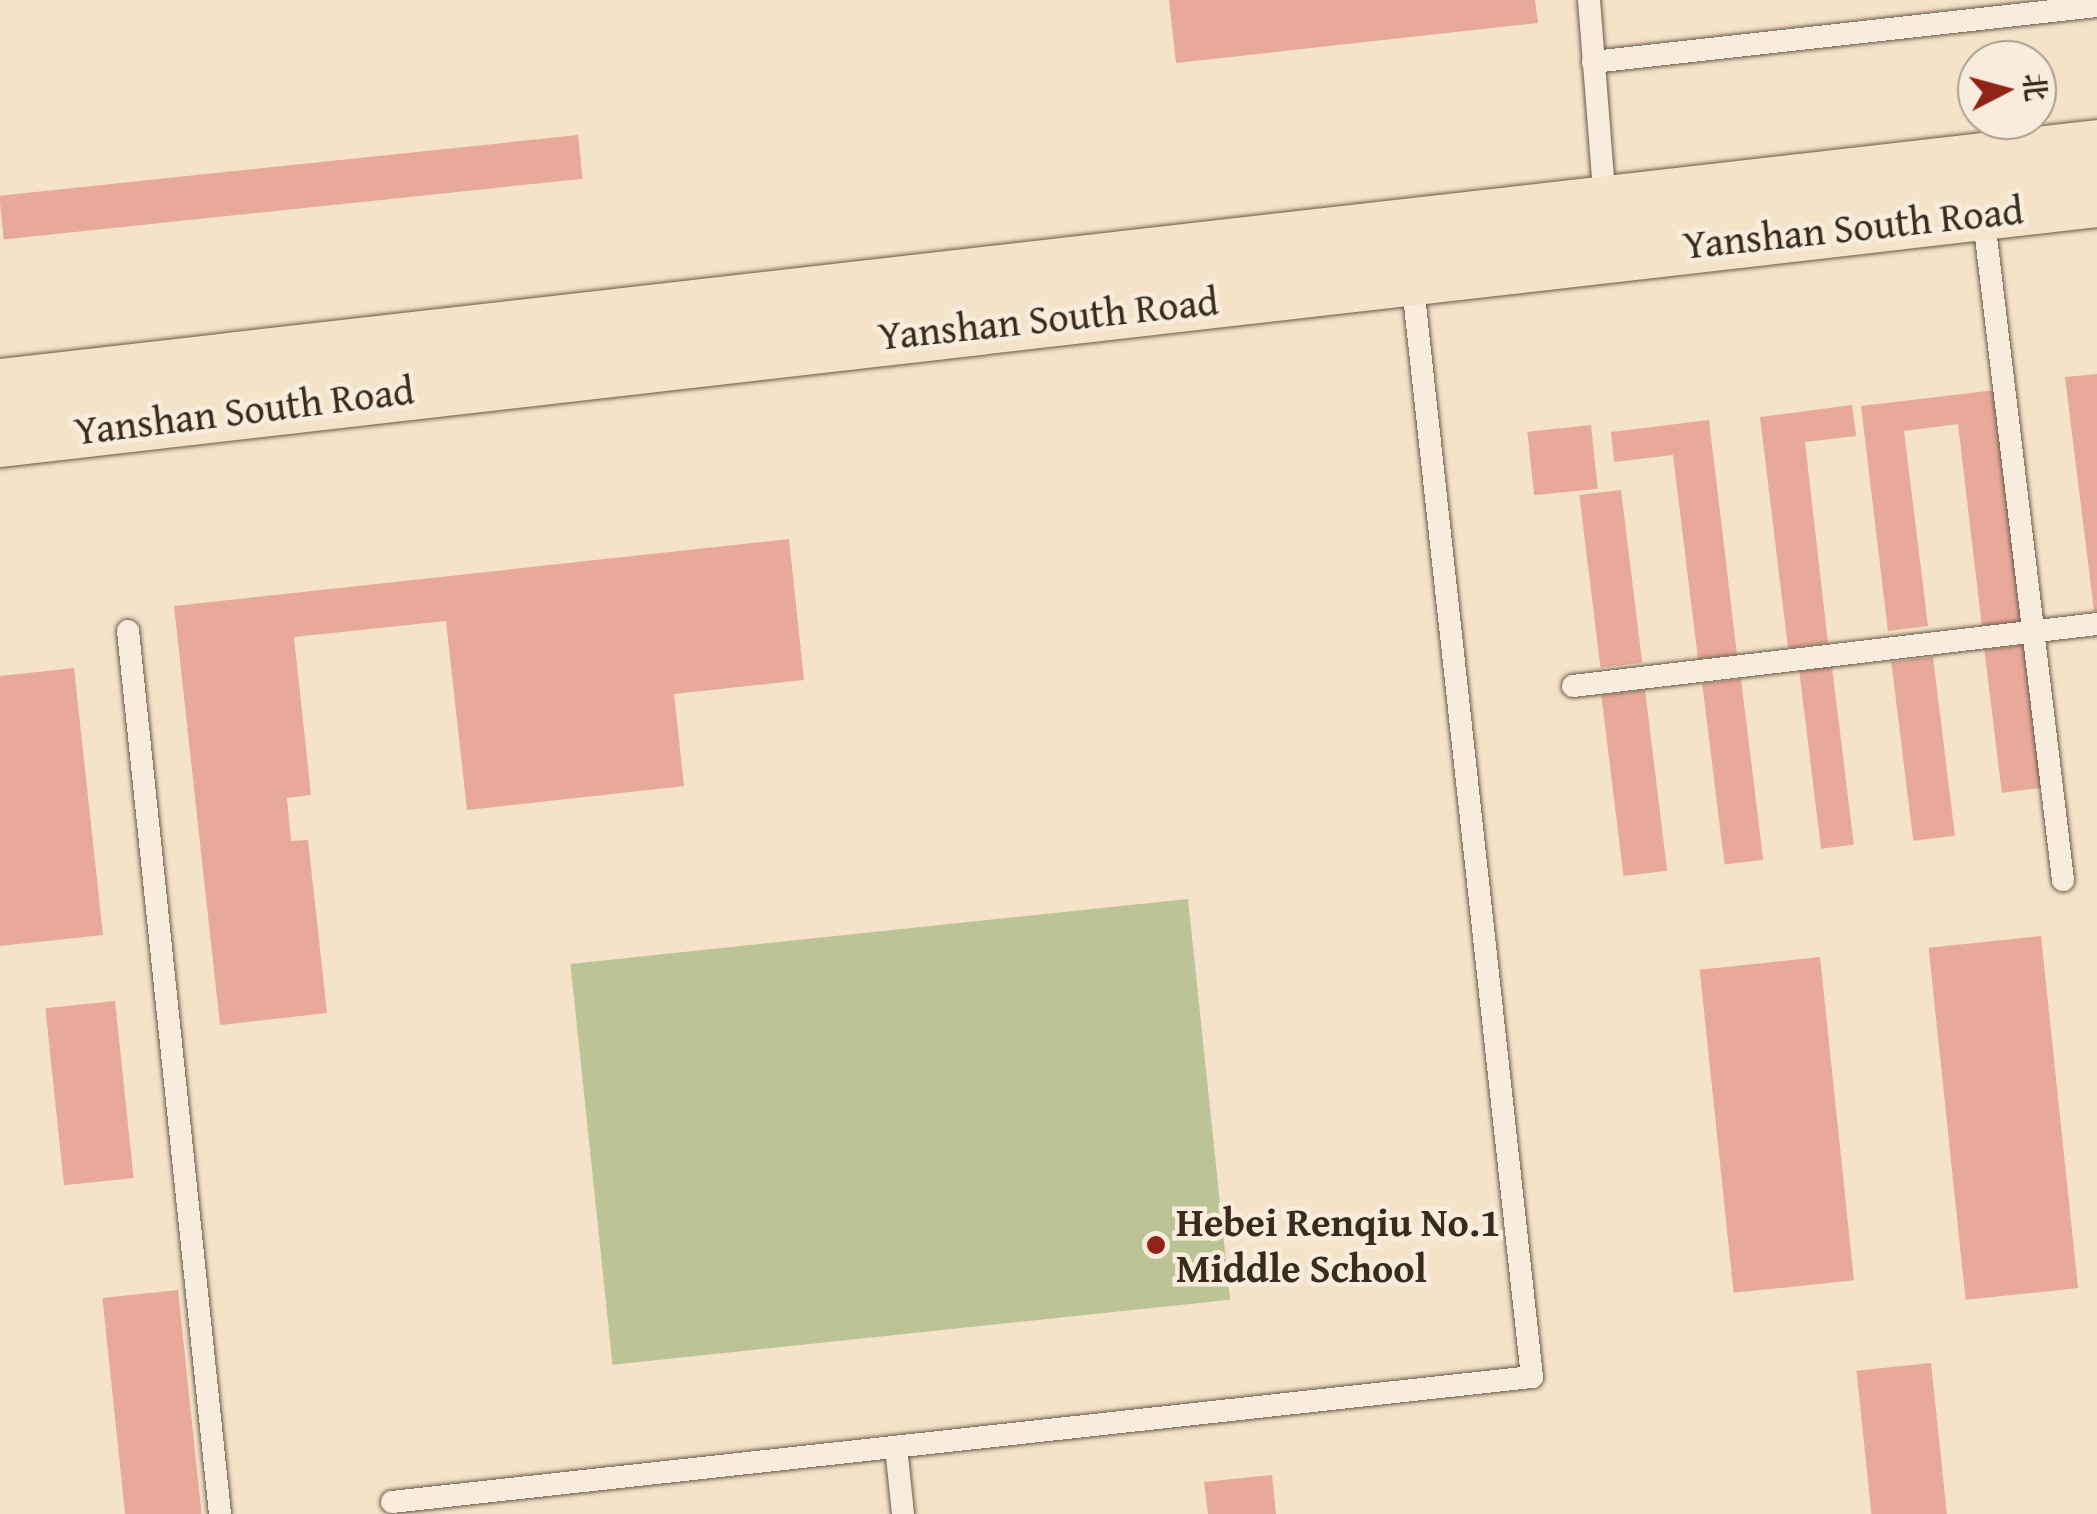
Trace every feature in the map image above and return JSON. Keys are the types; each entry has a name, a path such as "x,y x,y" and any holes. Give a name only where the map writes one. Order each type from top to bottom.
{"main road":[{"name":"Yanshan South Road","path":"0,386 2097,147"},
{"name":"Yanshan South Road","path":"0,438 2097,200"}],"lane":[{"path":"1588,0 1604,203"},
{"path":"1593,62 2063,5 2097,6"},
{"path":"1983,212 2063,880"},
{"path":"392,1502 1532,1378 1412,277"},
{"path":"1573,686 2097,624"},
{"path":"128,631 220,1514"},
{"path":"896,1447 903,1514"}],"green space":[{"path":"1188,899 1230,1300 613,1365 570,964"}],"building":[{"path":"1169,0 1535,0 1538,23 1176,63"},
{"path":"578,135 583,179 4,240 0,196"},
{"path":"2097,374 2097,611 2094,611 2065,377"},
{"path":"1996,390 2024,622 1982,627 1958,424 1904,431 1928,626 1888,631 1861,406"},
{"path":"1852,405 1856,436 1805,442 1828,643 1788,648 1760,417"},
{"path":"1709,420 1737,655 1698,659 1673,455 1614,462 1611,432"},
{"path":"1591,425 1598,489 1534,495 1527,432"},
{"path":"1621,490 1642,663 1601,668 1579,495"},
{"path":"789,539 804,680 674,694 684,786 467,810 446,621 294,637 311,795 287,798 291,841 308,840 327,1013 220,1025 174,606"},
{"path":"2024,645 2042,788 2002,793 1984,650"},
{"path":"1933,657 1955,836 1913,841 1891,662"},
{"path":"1832,667 1854,845 1821,849 1799,671"},
{"path":"74,668 103,935 0,946 0,676"},
{"path":"1741,679 1763,860 1724,864 1702,684"},
{"path":"1645,690 1667,871 1624,876 1601,695"},
{"path":"2041,936 2078,1288 1966,1300 1929,948"},
{"path":"1820,957 1854,1280 1734,1293 1700,970"},
{"path":"115,1001 134,1178 64,1185 45,1008"},
{"path":"178,1290 202,1514 125,1514 102,1298"},
{"path":"1931,1363 1947,1514 1871,1514 1856,1371"},
{"path":"1272,1475 1276,1514 1208,1514 1204,1482"}],"place":[{"name":"Hebei Renqiu No.1 Middle School","path":"1156,1245"}]}
